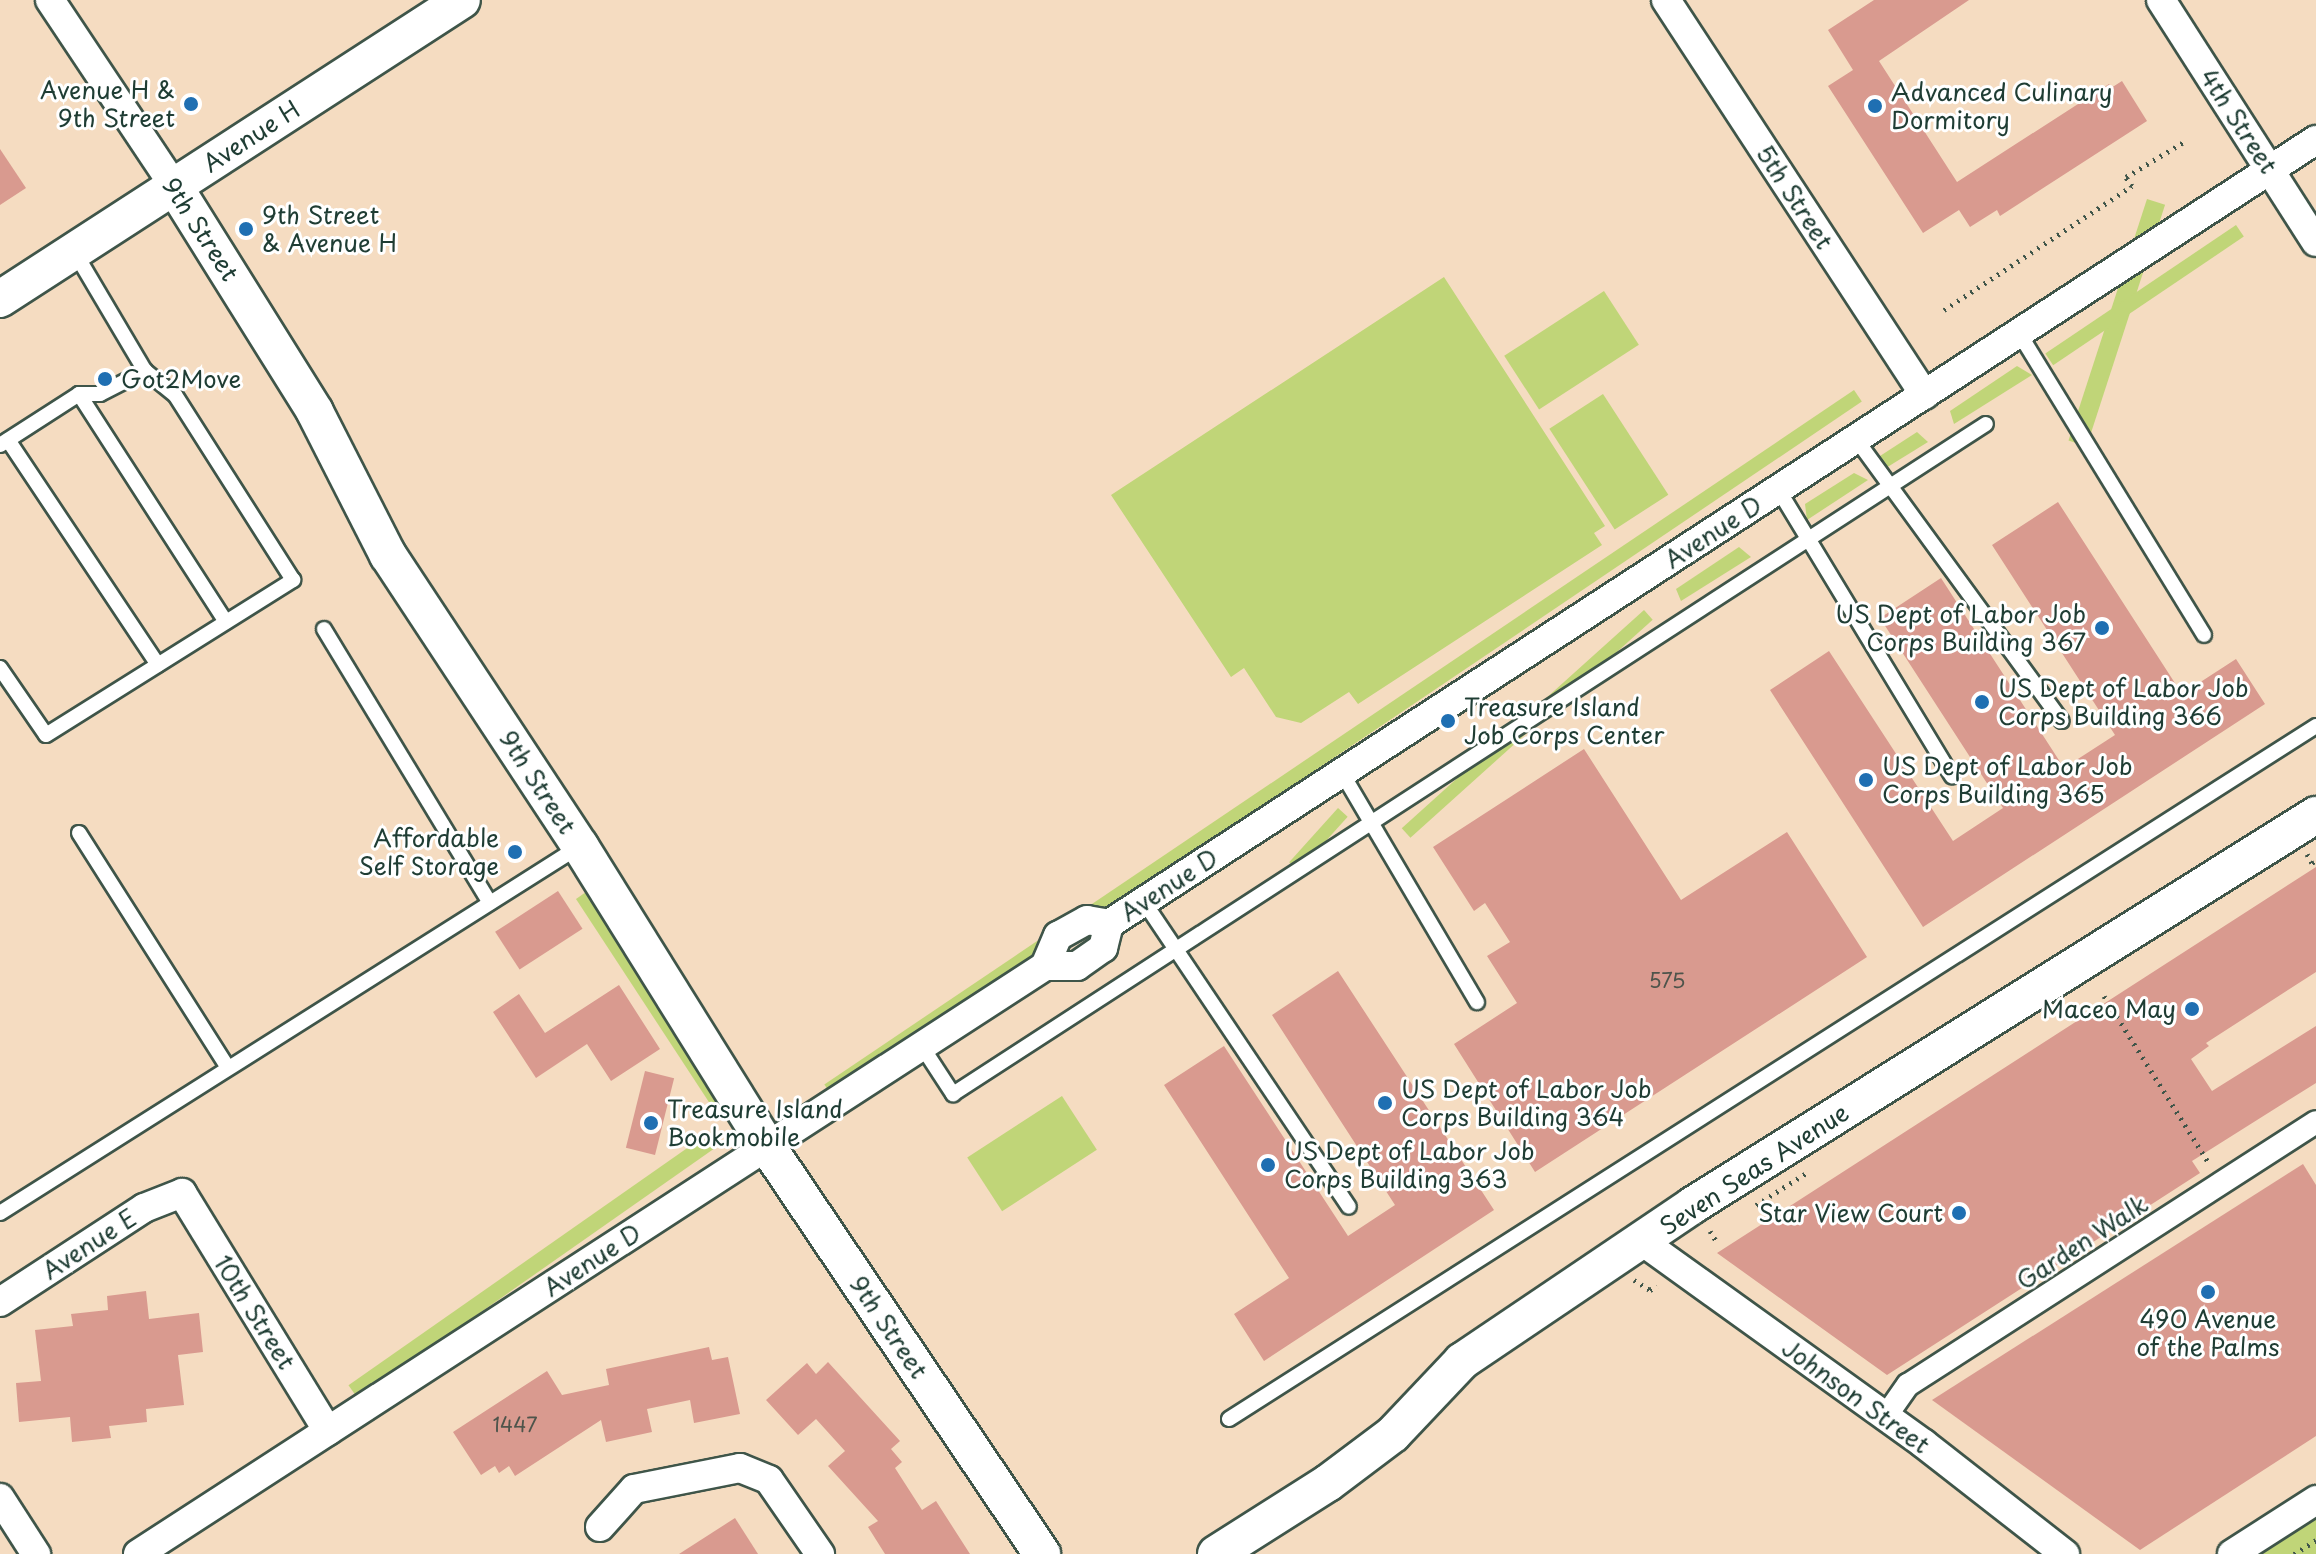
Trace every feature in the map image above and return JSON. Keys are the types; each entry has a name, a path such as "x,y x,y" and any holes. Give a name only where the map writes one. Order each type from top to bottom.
{"street":[{"name":"9th Street","path":"50,0 174,186 315,412 388,555 580,846 767,1146 1042,1554"},
{"name":"Avenue H","path":"0,299 462,0"},
{"name":"5th Street","path":"1666,0 1924,395"},
{"name":"4th Street","path":"2161,0 2316,242"},
{"name":"Avenue D","path":"138,1554 1045,966 1058,936 1087,920 1109,924 1144,902 2316,140"},
{"name":"Seven Seas Avenue","path":"1216,1554 1328,1483 1393,1434 1462,1361 1706,1197 2316,816"},
{"name":"Garden Walk","path":"1886,1416 1908,1385 2316,1122"},
{"name":"10th Street","path":"182,1193 328,1431"},
{"name":"Avenue E","path":"0,1302 144,1208 182,1193"},
{"name":"Johnson Street","path":"1643,1242 1886,1416 2065,1554"},
{"path":"600,1527 634,1489 740,1468 769,1480 820,1554"},
{"path":"0,1498 36,1554"},
{"path":"2232,1554 2316,1500"}],"lane":[{"path":"0,668 46,735 293,580 175,395 145,371 74,251"},
{"path":"2019,333 2204,635"},
{"path":"145,371 100,394 79,394 4,443 158,665"},
{"path":"79,394 226,622"},
{"path":"921,1045 953,1094 1986,424"},
{"path":"1856,439 2062,721"},
{"path":"1778,489 1810,537 1952,776"},
{"path":"324,629 490,903"},
{"path":"1229,1419 2316,726"},
{"path":"1342,773 1477,1002"},
{"path":"79,833 228,1068"},
{"path":"0,1213 580,846"},
{"path":"1144,902 1349,1207"}],"path":[{"path":"1944,310 2132,186 2126,177 2187,140"},
{"path":"2104,996 2208,1162"},
{"path":"1710,1231 1718,1244"},
{"path":"1633,1280 1650,1290 1664,1282"},
{"path":"2294,1554 2316,1540"}],"green space":[{"path":"2147,199 2165,205 2087,446 2069,441"},
{"path":"2236,225 2244,237 2053,365 2045,354"},
{"path":"1444,277 1605,526 1594,533 1602,545 1358,704 1349,692 1301,723 1276,717 1244,668 1231,677 1111,495"},
{"path":"1604,291 1639,345 1539,409 1504,356"},
{"path":"2017,366 2032,375 1954,424 1950,411"},
{"path":"1854,390 1862,402 832,1096 824,1085"},
{"path":"1603,394 1668,495 1615,529 1549,429"},
{"path":"1917,432 1928,442 1881,471 1880,456"},
{"path":"1854,473 1868,480 1807,520 1805,504"},
{"path":"1739,547 1751,557 1681,601 1676,589"},
{"path":"1644,610 1653,620 1410,838 1402,828"},
{"path":"1338,808 1348,817 1299,871 1289,862"},
{"path":"586,892 727,1113 720,1119 576,899"},
{"path":"1062,1096 1097,1150 1002,1211 967,1158"},
{"path":"713,1130 722,1143 358,1398 348,1385"},
{"path":"2316,1504 2316,1554 2234,1554"}],"building":[{"name":"Advanced Culinary Dormitory","path":"1874,0 1969,0 1879,61 1957,182 2109,84 2111,88 2122,81 2147,121 2000,216 1997,210 1970,227 1959,210 1923,233 1828,86 1853,70 1828,30"},
{"path":"0,149 26,188 0,205"},
{"path":"2058,502 2182,694 2236,659 2265,704 1923,927 1770,690 1829,651 1953,841 2003,808 1880,618 1941,578 2064,768 2115,735 1992,545"},
{"path":"1584,749 1681,900 1787,832 1867,957 1535,1172 1454,1044 1517,1003 1487,956 1510,942 1485,903 1474,911 1433,847"},
{"name":"Star View Court","path":"2316,867 2316,972 2206,1043 2209,1046 2191,1059 2212,1091 2316,1026 2316,1083 2192,1161 2200,1173 1887,1375 1717,1253"},
{"path":"558,891 583,929 520,970 495,932"},
{"path":"1338,971 1494,1210 1264,1361 1234,1314 1289,1278 1164,1085 1224,1046 1348,1236 1395,1205 1272,1015"},
{"path":"619,985 660,1049 611,1081 587,1044 536,1078 493,1012 519,994 545,1033"},
{"path":"645,1071 674,1078 655,1155 626,1148"},
{"name":"490 Avenue of the Palms","path":"2303,1164 2316,1185 2316,1436 2140,1550 1932,1400"},
{"path":"146,1291 149,1319 199,1313 203,1352 178,1355 184,1405 146,1409 147,1422 109,1426 111,1438 72,1442 70,1417 19,1422 16,1383 41,1381 35,1330 73,1326 71,1314 108,1310 107,1296"},
{"path":"709,1347 712,1360 728,1357 740,1414 694,1423 690,1400 647,1409 652,1432 606,1442 601,1420 515,1476 509,1466 499,1473 495,1466 481,1475 453,1432 547,1371 562,1395 609,1385 606,1369"},
{"path":"828,1362 900,1441 891,1449 902,1462 895,1468 922,1510 936,1501 970,1554 885,1554 868,1527 878,1521 828,1466 845,1451 816,1419 798,1435 766,1400 807,1363 816,1374"},
{"path":"735,1518 758,1554 679,1554"}],"place":[{"name":"Avenue H & 9th Street","path":"191,104"},
{"name":"Advanced Culinary Dormitory","path":"1875,106"},
{"name":"9th Street & Avenue H","path":"246,229"},
{"name":"Got2Move","path":"105,379"},
{"name":"US Dept of Labor Job Corps Building 367","path":"2102,628"},
{"name":"US Dept of Labor Job Corps Building 366","path":"1982,702"},
{"name":"Treasure Island Job Corps Center","path":"1448,721"},
{"name":"US Dept of Labor Job Corps Building 365","path":"1866,780"},
{"name":"Affordable Self Storage","path":"515,852"},
{"name":"Maceo May","path":"2192,1009"},
{"name":"US Dept of Labor Job Corps Building 364","path":"1385,1103"},
{"name":"Treasure Island Bookmobile","path":"651,1123"},
{"name":"US Dept of Labor Job Corps Building 363","path":"1268,1165"},
{"name":"Star View Court","path":"1959,1213"},
{"name":"490 Avenue of the Palms","path":"2208,1292"}]}
